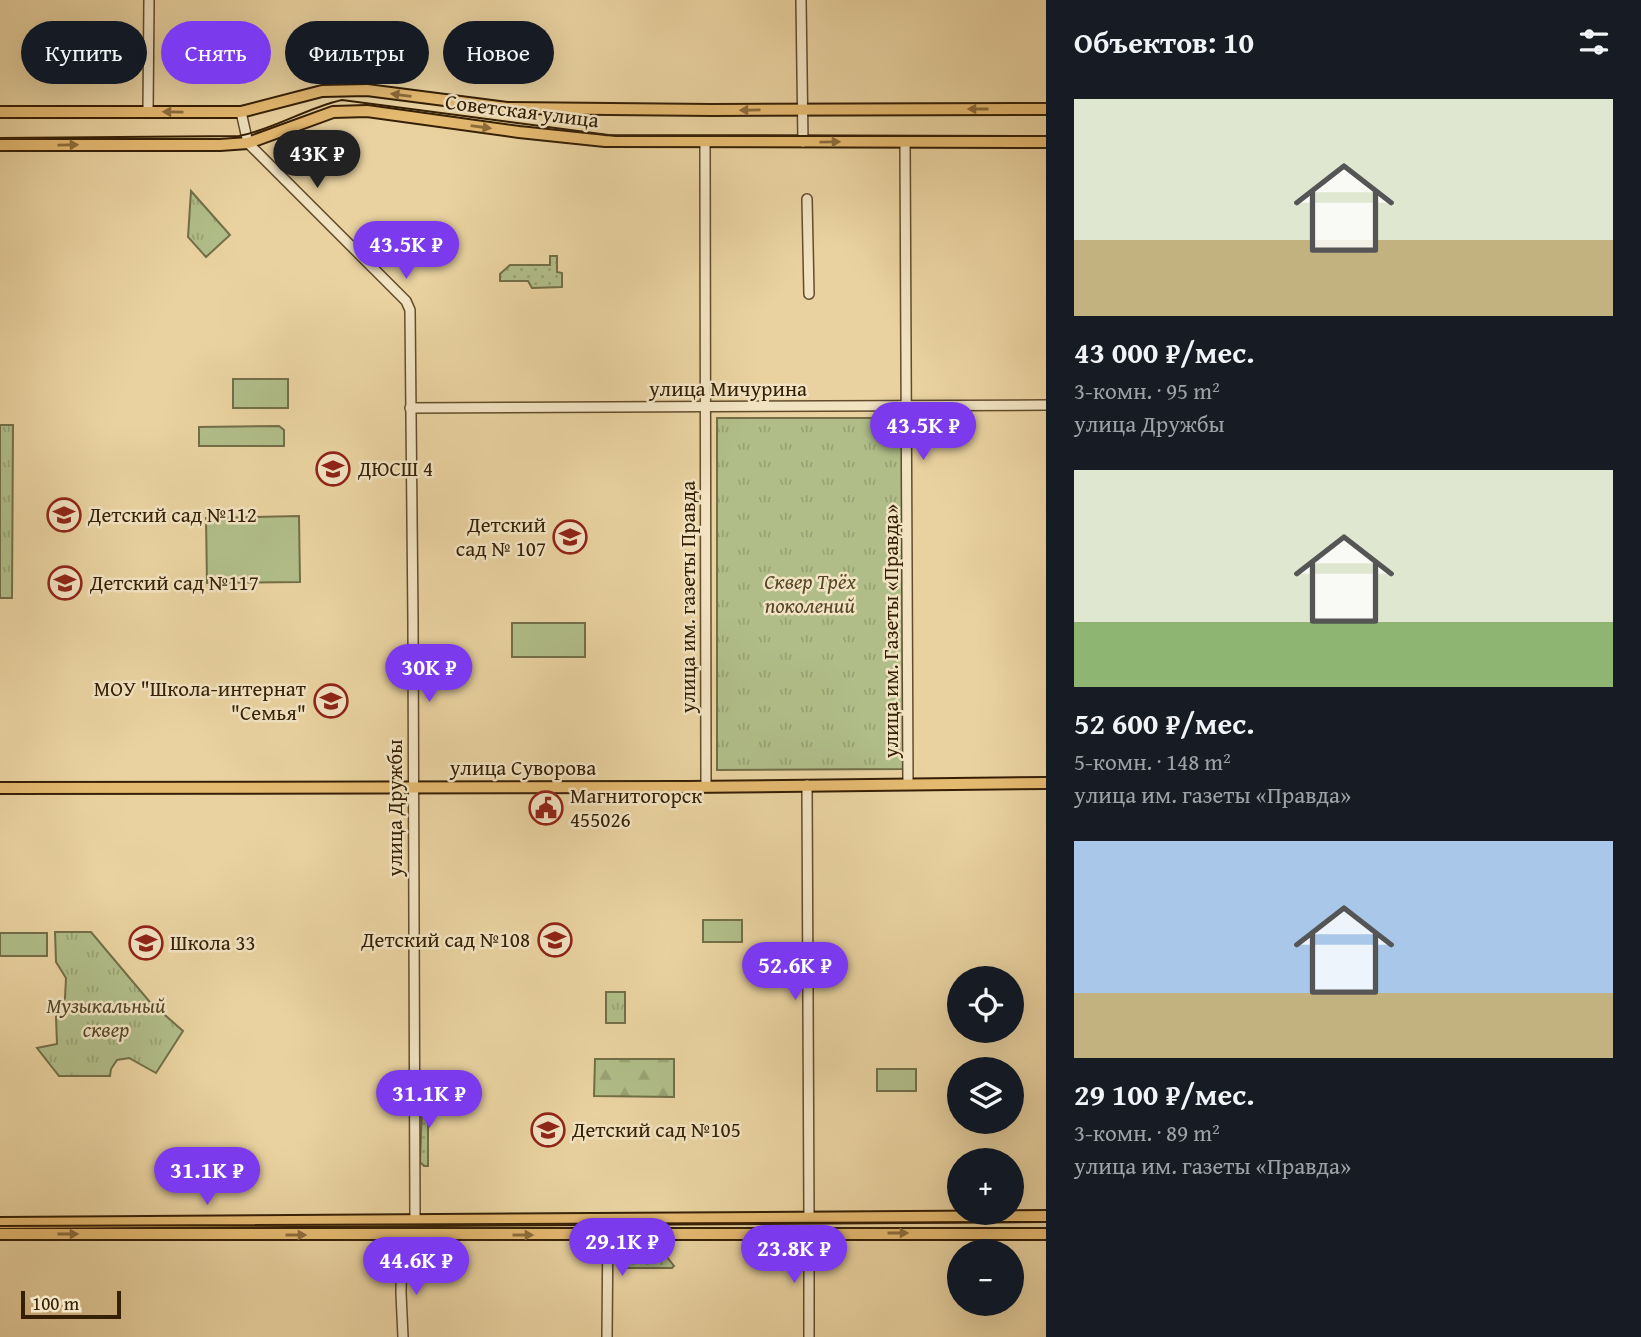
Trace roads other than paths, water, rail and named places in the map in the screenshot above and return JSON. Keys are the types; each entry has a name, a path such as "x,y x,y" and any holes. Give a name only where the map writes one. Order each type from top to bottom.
{"main road":[{"name":"Советская улица","path":"0,112 241,112 321,91 367,90 507,108 1046,109"},
{"name":"Советская улица","path":"0,145 248,143 333,112 367,111 605,141 1046,142"},
{"name":"улица Суворова","path":"0,788 1046,783"},
{"path":"0,1223 1046,1216"},
{"path":"809,1218 809,1233"},
{"path":"402,1220 402,1235"},
{"name":"улица Дружбы","path":"415,1220 415,1235"},
{"path":"0,1234 1046,1234"}],"street":[{"path":"148,112 149,0"},
{"path":"801,0 803,142"},
{"path":"241,112 248,143"},
{"name":"улица им. Газеты «Правда»","path":"905,141 908,784"},
{"path":"705,142 705,407"},
{"name":"улица Дружбы","path":"248,143 405,301 410,310 415,1220"},
{"path":"807,199 809,294"},
{"name":"улица Мичурина","path":"410,408 1046,405"},
{"name":"улица им. газеты Правда","path":"705,407 706,786"},
{"path":"807,785 809,1218"},
{"path":"607,1337 608,1219"},
{"path":"809,1233 809,1337"},
{"path":"402,1235 403,1337"}],"tram line":[{"path":"0,138 239,136 342,100 616,136 1046,136"},
{"path":"0,1226 1046,1222"}],"place":[{"name":"ДЮСШ 4","path":"333,469"},
{"name":"Детский сад №112","path":"64,515"},
{"name":"Детский сад № 107","path":"570,537"},
{"name":"Детский сад №117","path":"65,583"},
{"name":"МОУ \"Школа-интернат \"Семья\"","path":"331,701"},
{"name":"Магнитогорск 455026","path":"546,808"},
{"name":"Детский сад №108","path":"555,940"},
{"name":"Школа 33","path":"146,943"},
{"name":"Детский сад №105","path":"548,1130"}],"park label":[{"name":"Сквер Трёх поколений","path":"810,594"},
{"name":"Музыкальный сквер","path":"106,1018"}]}
